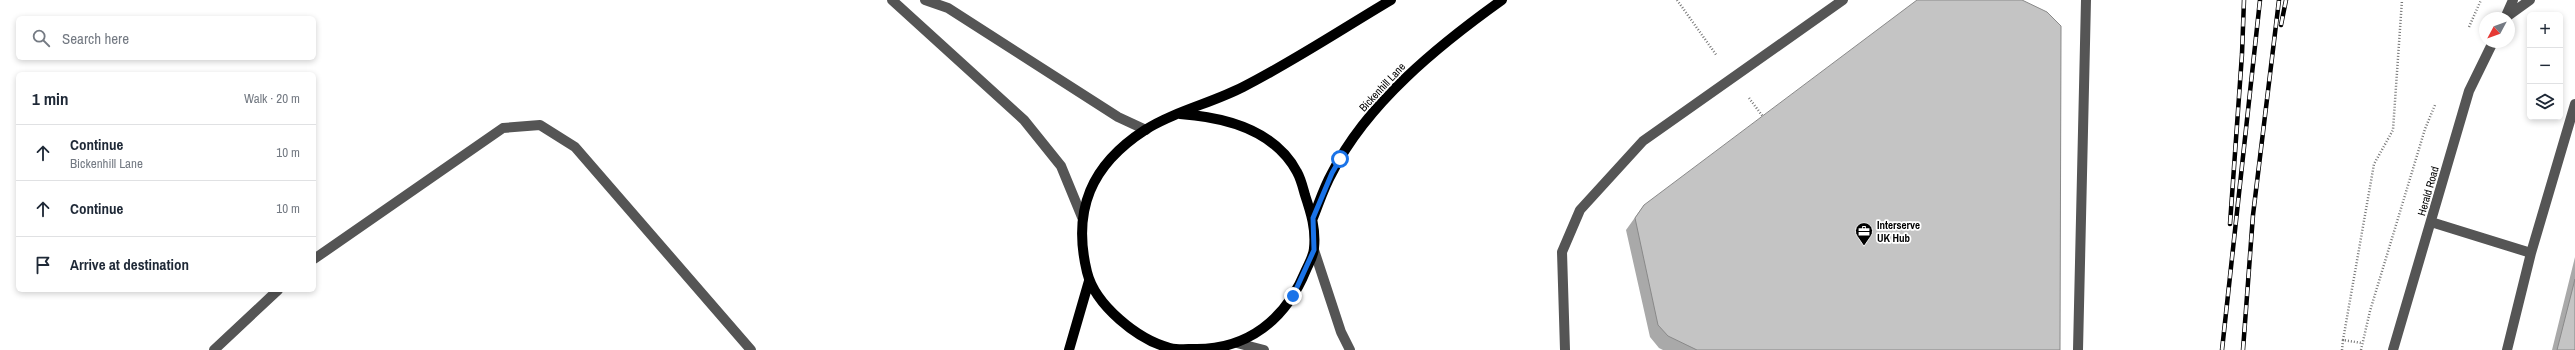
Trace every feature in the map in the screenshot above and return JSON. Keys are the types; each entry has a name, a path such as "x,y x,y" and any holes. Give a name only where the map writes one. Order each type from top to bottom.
{"main road":[{"path":"1180,114 1206,116 1235,123 1258,133 1280,151 1297,172 1313,218 1314,250 1301,284 1286,308 1262,330 1237,343 1217,350 1171,348 1140,336 1117,318 1089,281 1082,255 1082,217 1096,176 1116,152 1146,130 1180,114 1244,87 1391,0"},
{"name":"Bickenhill Lane","path":"1313,218 1332,173 1357,132 1409,73 1502,0"},
{"path":"1070,350 1089,281"}],"street":[{"path":"892,0 1024,120 1061,166 1082,217"},
{"path":"925,0 948,8 1118,117 1146,130"},
{"path":"1565,350 1562,252 1580,210 1643,141 1843,0"},
{"path":"2078,350 2086,0"},
{"path":"2508,12 2513,0"},
{"path":"2513,12 2530,0"},
{"name":"Herald Road","path":"2393,350 2469,91 2490,48"},
{"path":"2507,350 2531,253 2575,104"},
{"path":"316,258 503,128 540,125 575,147 750,350"},
{"path":"2431,222 2531,253"},
{"path":"1314,250 1341,332 1350,350"},
{"path":"214,350 276,292"},
{"path":"1237,343 1264,350"}],"path":[{"path":"2342,350 2374,164 2393,130 2402,0"},
{"path":"2343,340 2362,343 2361,350"}],"building":[{"path":"1917,0 2022,0 2047,12 2061,26 2060,350 1697,350 1668,336 1658,325 1635,218 1644,205"},
{"path":"2575,279 2575,350 2557,350"}],"railway":[{"path":"2230,224 2242,54 2244,0"},
{"path":"2222,350 2260,0"},
{"path":"2243,350 2253,215 2279,0"},
{"path":"2281,25 2286,0"}],"place":[{"name":"Interserve UK Hub","path":"1864,246"}],"route":[{"path":"1293,296 1301,284 1314,250 1313,218 1332,173 1340,159"}]}
